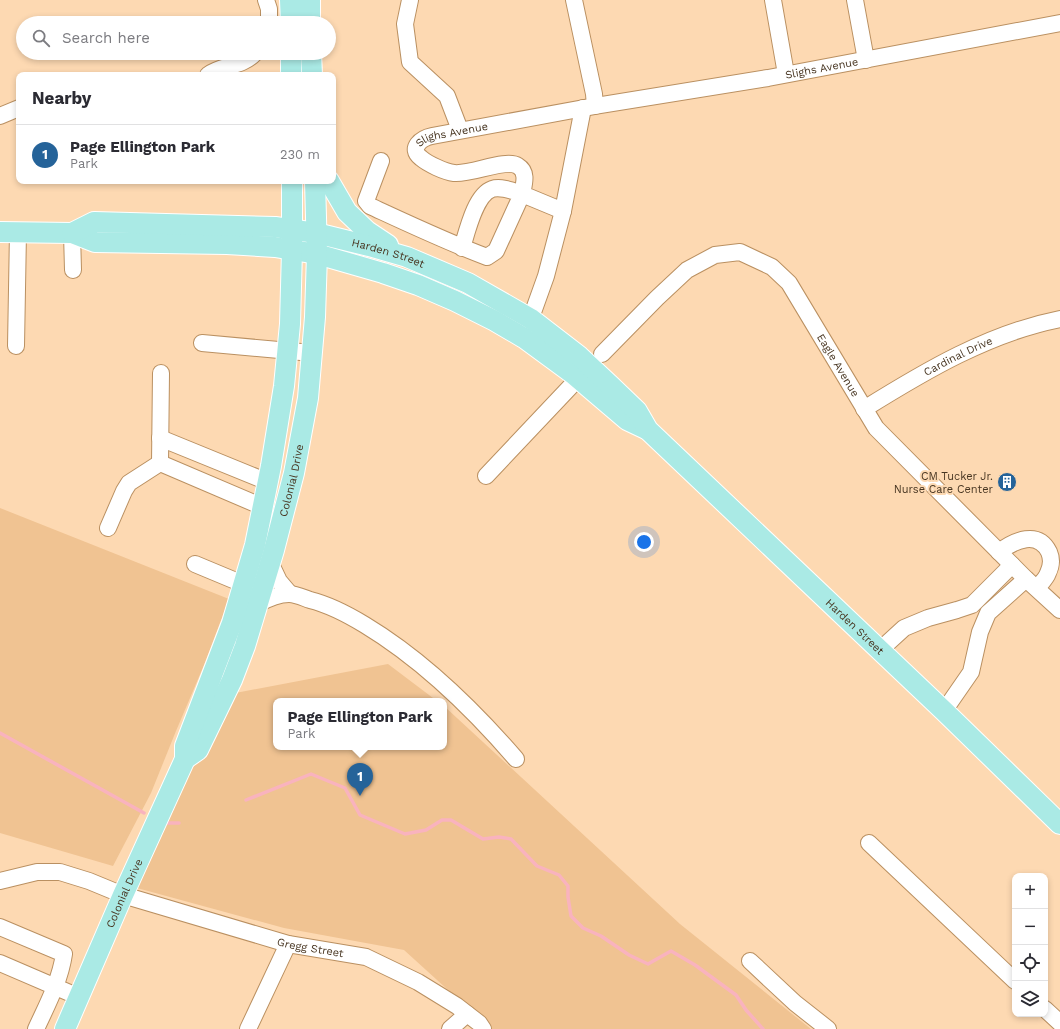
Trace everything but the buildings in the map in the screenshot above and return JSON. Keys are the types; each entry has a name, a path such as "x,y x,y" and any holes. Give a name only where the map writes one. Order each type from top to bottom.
{"main road":[{"path":"290,0 291,16"},
{"path":"310,0 310,16"},
{"path":"291,60 291,72"},
{"path":"311,60 312,72"},
{"name":"Colonial Drive","path":"65,1029 123,895 185,759 185,746 232,623 255,545 268,482 284,386 290,324 292,184"},
{"name":"Colonial Drive","path":"185,759 198,750 232,680 245,646 294,473 308,398 315,317 317,254 315,184"},
{"path":"331,184 347,212 366,231 407,258"},
{"name":"Harden Street","path":"72,233 94,222 275,227 316,233 369,246 407,258 468,284 531,319 579,356 610,385 637,411 648,430 944,711 1060,824"},
{"name":"Harden Street","path":"9,232 72,233 95,242 227,244 274,247 317,254 383,273 418,285 455,301 495,321 524,338 574,374 627,420 648,430"}],"street":[{"path":"266,0 269,8 269,16"},
{"path":"410,0 405,24 410,62 447,96 452,132"},
{"path":"524,338 546,276 589,107 594,94 574,0"},
{"path":"773,0 786,74"},
{"path":"855,0 866,60"},
{"name":"Slighs Avenue","path":"523,188 524,175 521,168 516,165 503,164 455,173 439,168 420,158 417,148 419,141 424,137 589,107 866,60 1060,23"},
{"path":"214,72 247,60"},
{"path":"0,116 16,109"},
{"path":"381,161 366,201 370,206 433,236 488,257 496,250 523,188"},
{"path":"462,248 479,199 492,189 523,188 562,211"},
{"path":"9,232 16,346"},
{"path":"72,233 73,270"},
{"name":"Eagle Avenue","path":"602,354 687,270 715,254 740,252 772,267 789,283 876,428 1012,565 1060,610"},
{"name":"Cardinal Drive","path":"864,409 934,368 979,345 1036,324 1060,319"},
{"path":"202,343 287,352 312,353"},
{"path":"160,463 161,373"},
{"path":"486,476 569,388"},
{"path":"160,438 268,482"},
{"path":"160,463 263,507"},
{"path":"108,528 129,483 160,463"},
{"path":"944,711 971,672 980,632 988,613 1048,574 1051,565 1051,556 1046,547 1038,540 1026,539 1016,541 999,552"},
{"path":"270,562 279,582 290,594"},
{"path":"195,564 243,584"},
{"path":"880,650 904,628 928,618 972,604 1012,565"},
{"path":"258,604 271,597 290,594 326,604 347,614 396,644 429,670 453,692 516,759"},
{"path":"869,843 1012,977"},
{"name":"Gregg Street","path":"0,881 37,872 60,872 123,895 288,944 366,957 418,982 457,1006 479,1023 483,1029"},
{"path":"0,927 64,954 62,968 55,987 36,1029"},
{"path":"248,1029 288,944"},
{"path":"750,961 795,1003 828,1029"},
{"path":"0,963 79,997"},
{"path":"1048,1012 1060,1023"},
{"path":"450,1029 467,1014"}],"shaded area":[{"path":"0,508 229,599 204,665 151,793 113,866 0,833"},
{"path":"388,664 433,698 273,698 273,750 447,750 447,709 680,924 811,1029 491,1029 404,950 284,928 137,888 225,695"}],"waterway":[{"path":"0,733 144,813"},
{"path":"246,800 311,774 345,788 360,815 405,834 426,830 442,820 451,820 483,839 499,837 511,839 537,866 559,875 568,886 571,916 583,928 601,936 629,955 648,964 671,951 695,965 736,995 746,1010 763,1029"},
{"path":"167,823 179,823"}],"place":[{"name":"CM Tucker Jr. Nurse Care Center","path":"1007,482"},
{"name":"Page Ellington Park","path":"360,796"}]}
